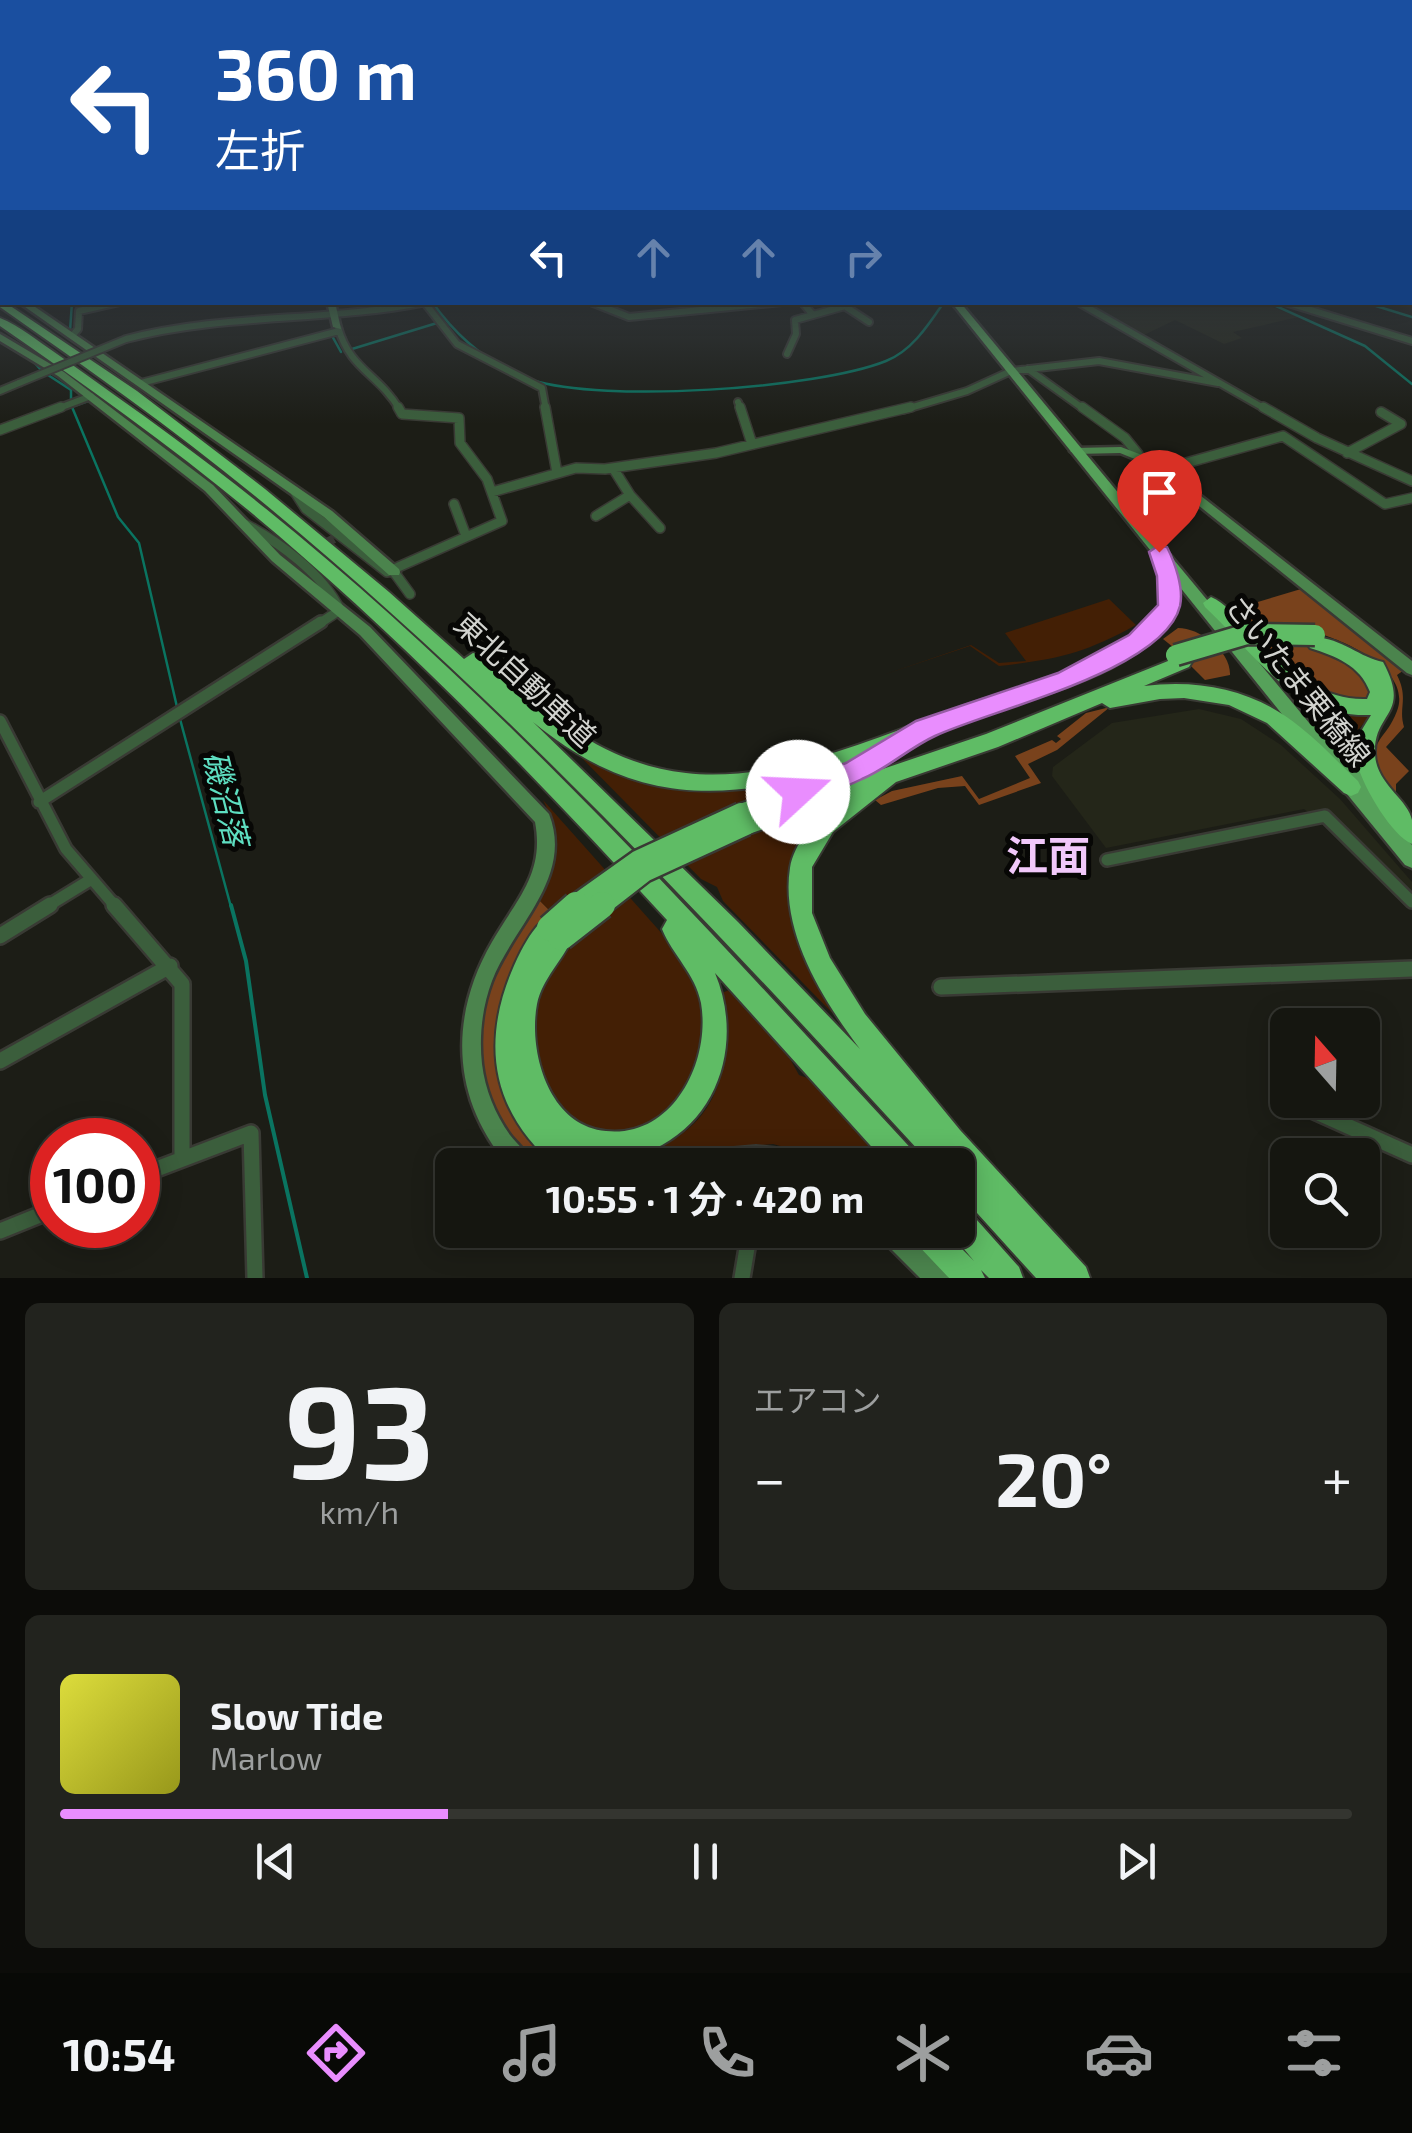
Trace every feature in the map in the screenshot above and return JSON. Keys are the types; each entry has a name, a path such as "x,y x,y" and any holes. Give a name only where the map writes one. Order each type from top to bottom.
{"highway":[{"name":"東北自動車道","path":"4,305 158,410 399,596 641,839 936,1148"},
{"name":"東北自動車道","path":"0,321 141,417 244,498 388,624 508,740 891,1148"},
{"path":"399,596 569,738 599,757 640,773 694,782 784,777 899,740 1105,662 1160,622 1169,605 1170,591 1159,552"},
{"path":"1211,603 1314,697 1348,710 1373,707 1379,692 1371,673 1347,654 1316,639"},
{"path":"1013,699 1077,690 1179,658 1256,641 1316,639 1354,650 1382,672 1390,685 1392,708 1367,739 1366,757 1375,784 1412,834"},
{"path":"743,819 889,776 1067,710 1179,658"},
{"path":"1067,710 1172,689 1230,696 1284,725 1352,787"},
{"path":"508,740 534,779 688,946 705,972 716,1015 712,1066 691,1104 659,1132 626,1145 584,1140 551,1115 538,1097 528,1073 524,1013 533,982 556,932"},
{"path":"558,1148 537,1129 510,1082 505,1036 514,986 556,932 644,872 743,819 855,771 899,740"},
{"path":"889,776 826,823 808,848 798,879 803,930 828,982 868,1038 946,1134 1076,1278"},
{"path":"975,1190 1056,1278"},
{"path":"975,1240 1008,1278"},
{"path":"941,1248 970,1278"}],"main road":[{"name":"さいたま栗橋線","path":"961,305 1019,370 1159,552 1412,860"},
{"name":"さいたま栗橋線","path":"1080,450 1412,843"}],"street":[{"path":"26,305 353,534 394,572 399,596"},
{"path":"72,336 78,329 79,311 106,305"},
{"path":"333,305 346,355 387,388 402,414 459,418 460,443 492,492 502,521 394,572"},
{"path":"142,384 337,325 418,305"},
{"path":"427,305 456,344 542,388 557,473"},
{"path":"599,305 629,317 741,306"},
{"path":"805,305 813,314"},
{"path":"787,354 796,334 794,320 839,305"},
{"path":"844,305 869,322"},
{"path":"1083,305 1348,453 1412,481"},
{"path":"1295,305 1412,341"},
{"path":"0,391 126,340 182,326 337,325"},
{"path":"0,337 78,401 208,488 276,558 340,610 543,818 548,844 542,876 488,966 471,1024 472,1070 479,1100 507,1148"},
{"path":"492,492 557,473 613,468 752,444 875,418 968,391 1019,370 1099,361 1218,382"},
{"path":"1019,370 1125,438 1138,454 1412,668"},
{"path":"0,430 78,401"},
{"path":"738,402 752,444"},
{"path":"1348,453 1401,424 1381,412"},
{"path":"1161,470 1283,436 1386,504 1412,498"},
{"path":"1080,450 1113,448 1138,454"},
{"path":"613,468 630,495 660,528"},
{"path":"596,516 630,495"},
{"path":"454,504 466,536"},
{"path":"39,802 340,610"},
{"path":"0,722 66,850 182,984 182,1158"},
{"path":"1107,860 1325,816 1412,902"},
{"path":"0,936 90,880"},
{"path":"0,1061 170,966"},
{"path":"941,988 1412,969"},
{"path":"1332,1118 1412,1154"},
{"path":"160,1167 250,1133 255,1278"},
{"path":"0,1231 30,1219"},
{"path":"742,1278 747,1248"},
{"path":"906,1248 937,1278"}],"shaded area":[{"path":"1086,305 1267,305 1299,317 1233,332 1242,338 1224,344 1175,320 1142,336"},
{"path":"1301,589 1404,670 1397,675 1404,727 1386,747 1409,771 1396,784 1396,794 1375,775 1377,745 1397,711 1399,697 1387,671 1347,644 1321,634 1323,649 1367,675 1372,696 1357,705 1300,683 1231,610"},
{"path":"1109,599 1136,625 1085,649 1054,658 999,666 970,646 883,675 971,645 999,663 1026,661 1005,633"},
{"path":"1178,628 1213,642 1225,658 1230,675 1205,680 1190,665 1193,663 1163,639"},
{"path":"1273,671 1327,709 1370,716 1357,731 1351,761 1339,742"},
{"path":"1110,707 1057,750 1028,764 1041,783 979,805 965,786 938,788 881,805 875,800 892,791 962,776 979,799 1030,778 1015,756 1052,740 1056,743 1061,739 1057,736 1086,713"},
{"path":"1199,709 1241,719 1281,745 1340,799 1412,882 1412,895 1330,810 1309,813 1304,809 1106,848 1052,776 1053,767 1112,723"},
{"path":"570,746 667,784 846,768 861,789 795,863 842,1023 723,901 717,887 701,879"},
{"path":"543,800 681,955 705,1003 705,1056 671,1115 627,1134 594,1130 573,1120 537,1072 536,1006 556,963 576,936 539,900 554,838"},
{"path":"539,900 552,913 506,986 494,1041 496,1069 504,1096 519,1123 544,1148 518,1147 493,1104 485,1080 481,1055 484,1005 491,980"},
{"path":"729,990 784,1048 799,1075 810,1079 872,1148 788,1148 773,1144 655,1148 696,1122 720,1079 725,1053 722,993"}],"waterway":[{"name":"磯沼落","path":"70,331 72,305"},
{"path":"434,305 476,349 517,374 565,387 607,391 709,390 854,371 886,361 912,344 942,305"},
{"path":"1274,305 1365,346 1412,384"},
{"path":"1373,305 1412,317"},
{"path":"352,349 437,323"},
{"path":"331,334 341,352"},
{"name":"磯沼落","path":"33,361 41,370"},
{"name":"磯沼落","path":"48,375 71,390 71,399"},
{"path":"74,406 88,401"},
{"name":"磯沼落","path":"72,407 118,517 139,543 177,707"},
{"name":"磯沼落","path":"180,719 231,907"},
{"name":"磯沼落","path":"231,905 246,961 265,1095 307,1278"}],"tunnel":[{"path":"303,555 339,536"}],"district":[{"name":"江面","path":"1048,854"}],"route":[{"path":"798,792 855,771 899,740 968,712 1066,680 1138,641 1160,622 1169,605 1168,576 1159,552"}]}
